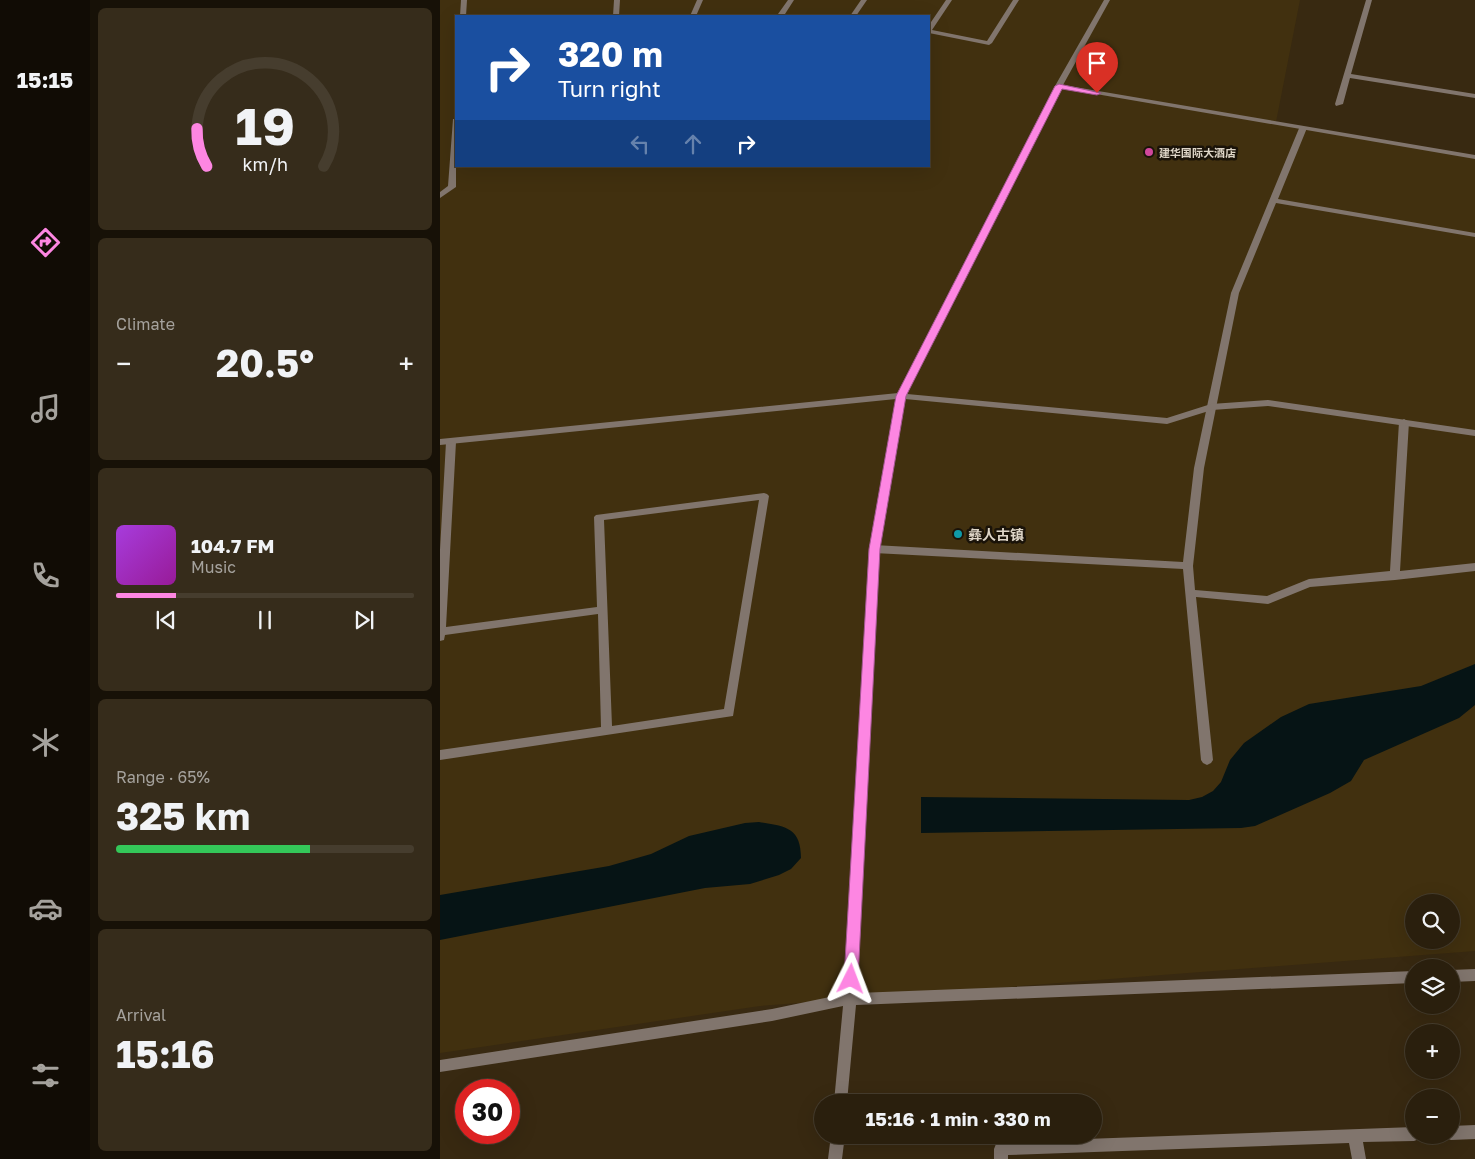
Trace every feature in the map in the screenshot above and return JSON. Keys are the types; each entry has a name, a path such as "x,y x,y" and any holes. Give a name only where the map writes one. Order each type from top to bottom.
{"street":[{"path":"463,15 464,0"},
{"path":"616,15 617,0"},
{"path":"693,15 700,0"},
{"path":"781,15 791,0"},
{"path":"854,15 864,0"},
{"path":"930,28 949,0"},
{"path":"930,30 989,43 1016,0"},
{"path":"842,1094 850,998 874,549 901,396 1059,86 1107,0"},
{"path":"1340,104 1369,0"},
{"path":"1348,76 1475,96"},
{"path":"1059,86 1475,157"},
{"path":"1206,760 1188,566 1199,468 1235,293 1304,128"},
{"path":"440,196 452,187 455,138"},
{"path":"1273,200 1475,236"},
{"path":"440,442 901,396 1167,421 1211,407 1268,403 1475,433"},
{"path":"1395,576 1404,422"},
{"path":"440,637 451,442"},
{"path":"440,755 729,713 764,496 599,517 607,730"},
{"path":"874,549 1188,566"},
{"path":"1190,593 1268,600 1309,583 1475,567"},
{"path":"440,632 602,610"},
{"path":"1460,976 1475,975"},
{"path":"440,1066 762,1016 850,998 1405,977"},
{"path":"1460,1133 1475,1132"},
{"path":"1001,1159 1001,1149 1405,1134"},
{"path":"1356,1137 1359,1159"},
{"path":"835,1159 837,1144"}],"shaded area":[{"name":"彝人古镇","path":"440,0 1300,0 1276,122 1475,157 1475,951 760,1006 440,1053"},
{"path":"1475,664 1475,705 1459,718 1364,760 1351,781 1330,793 1255,826 1241,828 921,833 921,797 1189,800 1202,797 1213,791 1221,782 1230,760 1244,743 1281,717 1309,704 1421,686"},
{"path":"759,822 784,827 795,834 801,858 791,869 779,875 750,884 705,888 440,940 440,895 609,866 651,854 689,836 745,823"}],"place":[{"name":"建华国际大酒店","path":"1149,152"},
{"name":"彝人古镇","path":"958,534"}],"route":[{"path":"851,979 874,549 901,396 1059,86 1097,93"}]}
